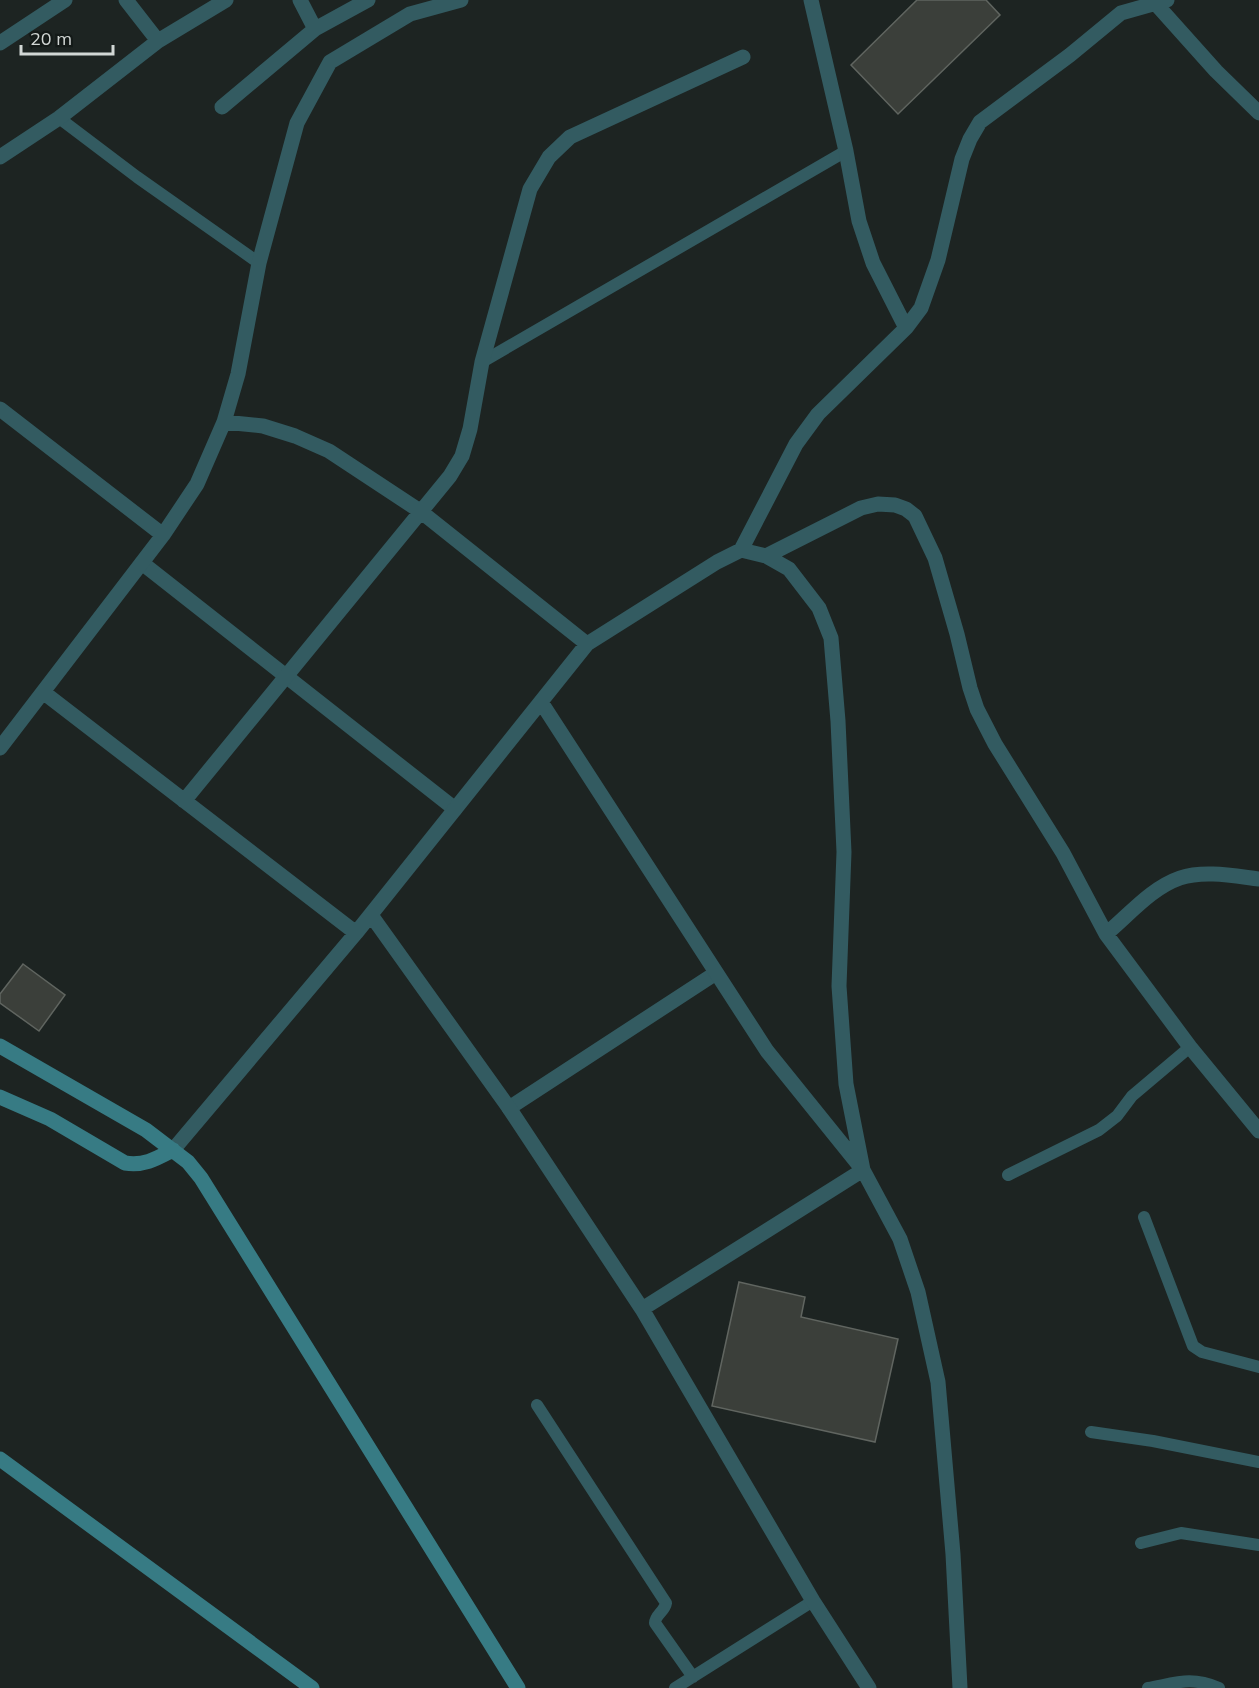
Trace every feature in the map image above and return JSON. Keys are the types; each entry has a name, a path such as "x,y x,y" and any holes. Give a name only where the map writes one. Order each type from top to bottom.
{"main road":[{"path":"0,1046 94,1098 146,1130 188,1162 201,1178 518,1688"},
{"path":"0,1097 50,1119 125,1163 136,1165 148,1163 173,1150"},
{"path":"0,1459 312,1688"}],"street":[{"path":"0,43 65,0"},
{"path":"126,0 158,41"},
{"path":"0,157 59,118 158,41 226,0"},
{"path":"300,0 315,29"},
{"path":"222,107 315,29 368,0"},
{"path":"0,748 163,536 197,484 224,422 238,375 259,263 297,123 330,62 410,14 461,0"},
{"path":"811,0 846,151 859,221 873,263 906,328"},
{"path":"173,1150 371,915 587,644 717,562 741,550 796,444 818,414 906,328 921,308 938,260 962,159 980,122 1070,55 1124,7 1162,2 1216,70 1259,113"},
{"path":"184,801 450,476 462,456 470,429 482,362 530,189 549,156 570,137 743,57"},
{"path":"0,409 163,536"},
{"path":"224,422 263,426 295,436 329,451 420,511 587,644"},
{"path":"766,556 861,508 878,504 895,505 915,516 936,558 970,688 977,709 995,744 1063,853 1106,934 1190,1047 1259,1131"},
{"path":"741,550 766,556 789,569 819,608 831,638 838,721 844,852 838,986 846,1084 863,1170"},
{"path":"142,563 455,809"},
{"path":"43,692 356,933"},
{"path":"541,702 767,1051 863,1170 900,1239 918,1292 938,1382 953,1554 960,1688"},
{"path":"1106,934 1147,897 1161,887 1182,878 1204,875 1259,879"},
{"path":"371,915 508,1108 642,1309 813,1601 869,1688"},
{"path":"508,1108 716,973"},
{"path":"642,1309 863,1170"}],"lane":[{"path":"59,118 137,177 259,263"},
{"path":"482,362 846,151"},
{"path":"1008,1175 1099,1130 1117,1116 1132,1096 1190,1047"},
{"path":"1144,1217 1193,1346 1202,1352 1259,1367"},
{"path":"537,1405 666,1603 655,1623 693,1677"},
{"path":"1091,1432 1163,1443 1259,1462"},
{"path":"1141,1543 1181,1533 1259,1545"},
{"path":"675,1688 813,1601"},
{"path":"1148,1688 1194,1680 1219,1688"}],"building":[{"path":"917,0 986,0 1000,15 898,114 851,65"},
{"path":"23,964 65,995 39,1031 0,1003 0,994"},
{"path":"739,1282 805,1297 801,1317 898,1339 875,1442 712,1406"}]}
